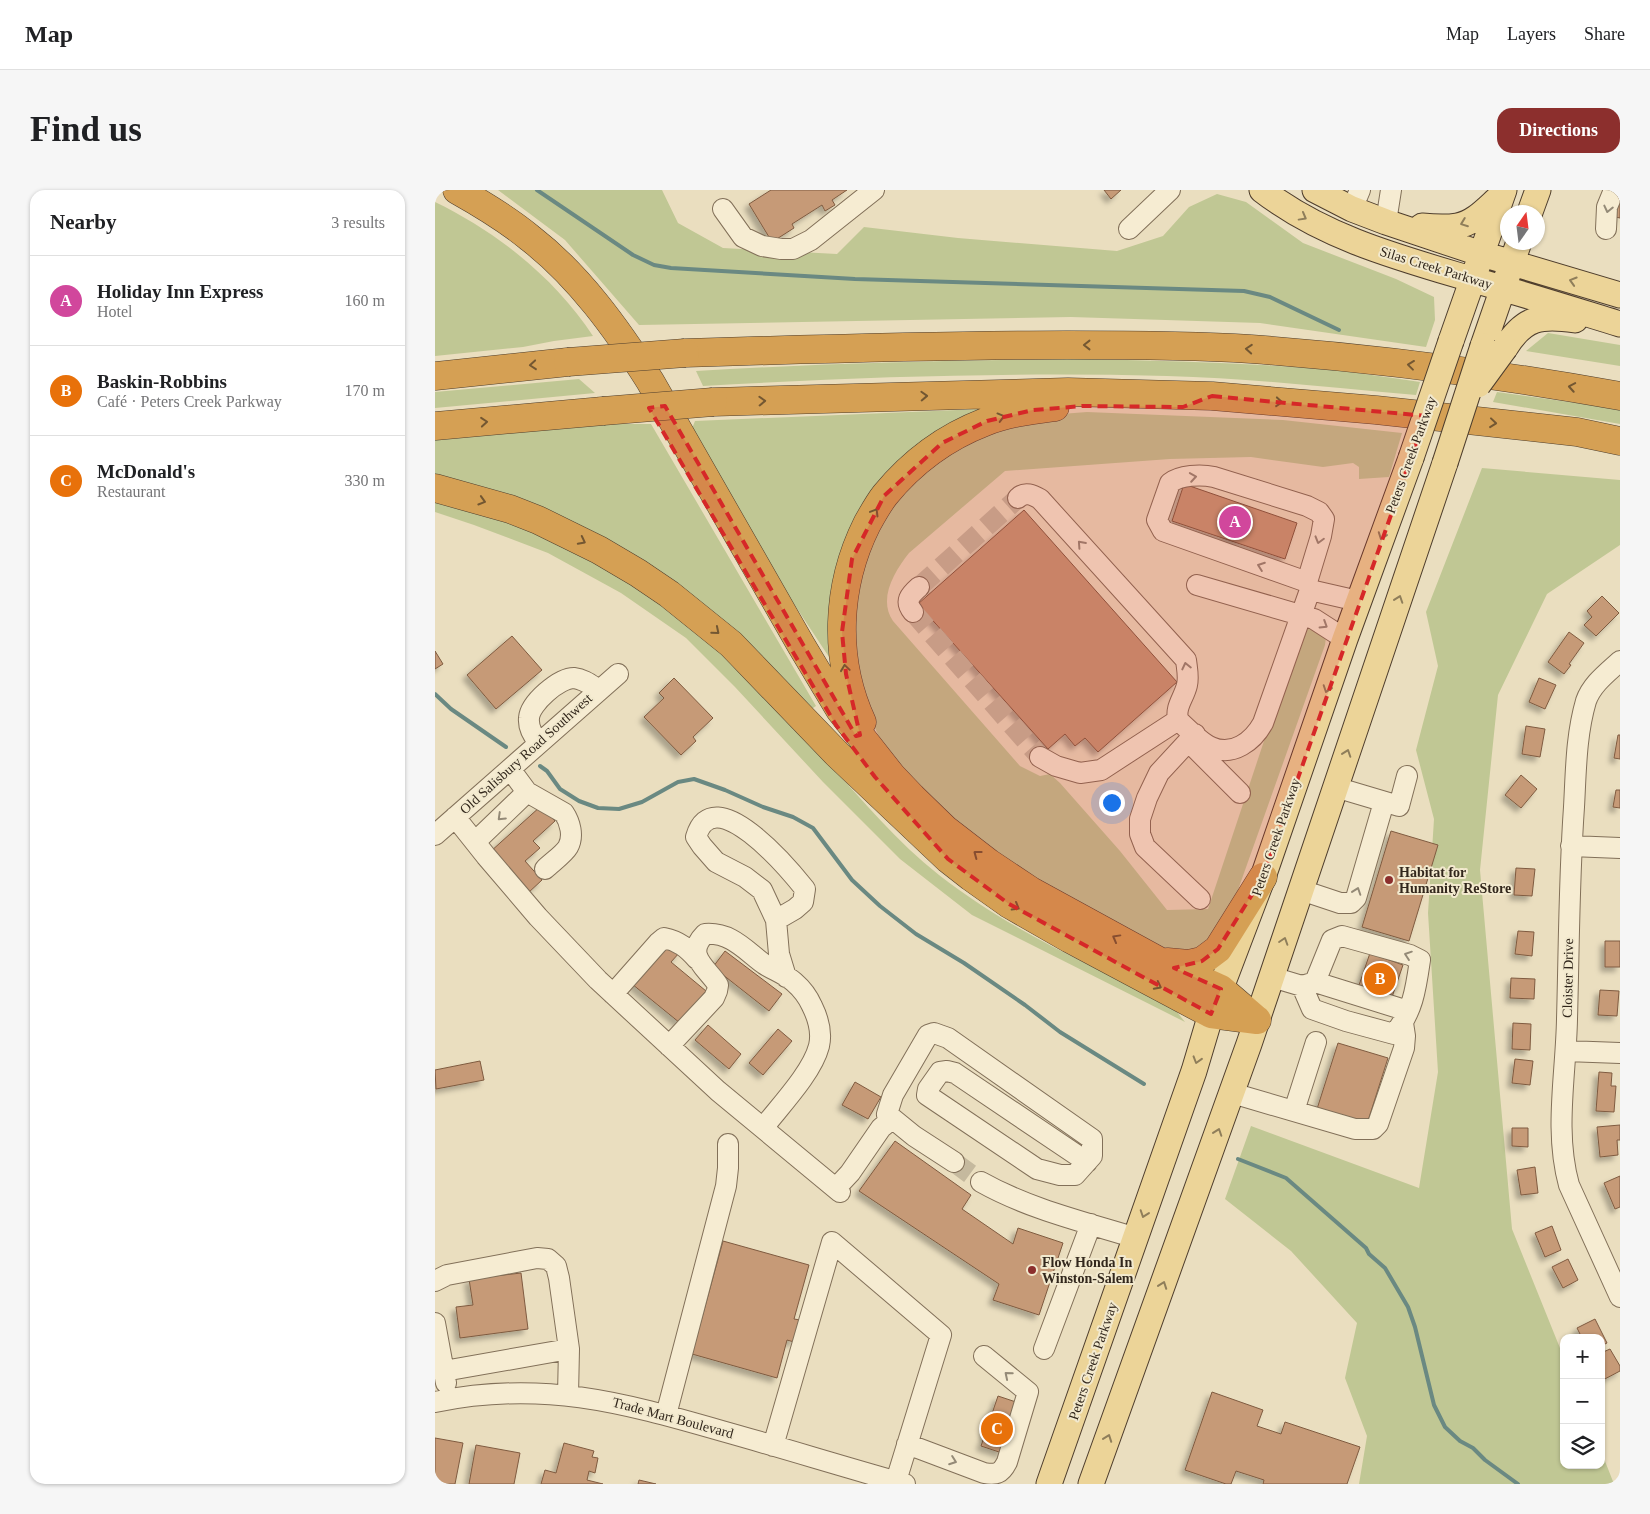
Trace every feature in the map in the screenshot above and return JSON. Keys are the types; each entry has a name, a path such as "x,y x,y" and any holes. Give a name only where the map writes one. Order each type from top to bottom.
{"highway":[{"path":"457,190 505,218 555,259 603,313 625,342 669,414 840,710 892,776 945,829 989,863 1031,891 1159,961 1216,1001"},
{"path":"435,195 481,219 518,246 552,276 609,343 639,390 790,652 836,725 875,777 948,859"},
{"path":"435,376 568,362 685,353 993,345 1141,345 1250,349 1394,363 1511,377 1620,396"},
{"path":"435,362 465,360 499,369"},
{"path":"435,426 713,402 1068,392 1211,396 1376,410 1577,432 1620,441"},
{"path":"892,776 866,732 851,695 846,674 842,632 843,606 852,559 860,538 884,496 921,458 942,443 987,421 1033,410 1061,406 1183,407 1211,396"},
{"path":"435,488 510,509 538,520 599,550 669,594 731,644 837,754 948,859 971,877 1009,904 1070,939 1257,1020"},
{"path":"1159,961 1189,964 1202,961 1211,956 1218,949 1263,876"}],"main road":[{"name":"Silas Creek Parkway","path":"1262,190 1285,207 1331,232 1404,260 1620,325"},
{"name":"Silas Creek Parkway","path":"1315,190 1356,199 1392,224 1482,254 1516,253 1620,295"},
{"path":"1533,205 1538,190"},
{"name":"Peters Creek Parkway","path":"1049,1484 1194,1071 1216,1001 1263,876 1503,192"},
{"path":"1392,224 1449,227 1461,225 1476,218 1503,192"},
{"path":"1091,1484 1232,1093 1465,404 1494,347 1503,289 1516,253"},
{"path":"1494,347 1513,336 1521,327 1543,318 1556,317 1620,325"}],"street":[{"path":"723,208 743,237 762,246 793,249 811,240 874,190"},
{"path":"1391,190 1392,224"},
{"path":"1606,228 1607,207 1614,190"},
{"path":"1129,229 1160,194"},
{"path":"1192,738 1211,747 1227,750 1240,747 1257,733 1263,723 1301,615 1309,586 1321,536 1324,519 1319,512 1214,476 1201,475 1173,480 1170,483 1157,520 1163,530 1309,586 1358,601"},
{"path":"1018,498 1021,495 1031,494 1041,499 1186,660 1188,678 1177,716 1101,770 1080,773 1055,766 1040,757"},
{"path":"1197,585 1314,619 1345,639"},
{"path":"913,612 909,607 909,596 919,587"},
{"name":"Cloister Drive","path":"1620,661 1599,680 1587,699 1581,721 1577,750 1571,846 1566,1050 1561,1109 1562,1151 1569,1186 1620,1297"},
{"name":"Old Salisbury Road Southwest","path":"435,835 618,674"},
{"path":"539,743 532,735 529,727 529,717 532,708 554,685 563,680 573,678 583,680 599,690"},
{"path":"1177,716 1192,738 1240,793"},
{"path":"1192,738 1159,773 1147,798 1140,819 1140,834 1145,847 1200,899"},
{"path":"510,769 527,792 564,813 571,830 569,846 545,869"},
{"path":"1335,787 1399,806 1407,776"},
{"path":"475,842 527,792"},
{"path":"1301,890 1340,903 1351,903 1355,898 1384,802"},
{"path":"455,817 538,917 597,979 718,1091 838,1190 881,1128 892,1119"},
{"path":"776,920 803,902 805,889 755,835 732,821 713,817 705,820 699,827 696,837 701,846 716,862 745,877 762,890 776,920 779,954 786,977"},
{"path":"1571,846 1620,848"},
{"path":"697,959 696,948 699,940 705,934 715,933 729,937 765,964 794,982 808,998 816,1013 820,1030 819,1046 811,1064 763,1128"},
{"path":"1342,936 1410,955 1420,960 1416,992 1405,1017 1394,1034 1346,1021 1312,1009 1308,984 1332,940 1342,936"},
{"path":"613,994 657,943 664,938 674,940 685,946 718,984 717,992 714,998 669,1046"},
{"path":"1272,977 1308,984 1405,1017"},
{"path":"1232,1093 1355,1129 1373,1129 1379,1124 1404,1048 1405,1017"},
{"path":"954,1162 914,1136 887,1114 893,1095 928,1035 934,1033 948,1038 1092,1139 1092,1156 1087,1162 1075,1175 1060,1175 1037,1169 927,1095 928,1089 940,1072 947,1070 955,1073 1087,1162"},
{"path":"1294,1111 1316,1042"},
{"path":"1566,1050 1620,1053"},
{"path":"666,1415 726,1186 728,1144"},
{"path":"981,1182 1002,1194 1136,1238"},
{"path":"1044,1349 1091,1224"},
{"path":"773,1446 832,1242 941,1335 907,1444 889,1481"},
{"path":"435,1281 447,1275 537,1258 549,1259 556,1266 559,1278 569,1349 568,1395"},
{"path":"435,1323 444,1371 442,1401"},
{"path":"444,1371 569,1349"},
{"path":"907,1444 984,1473 999,1473 1004,1470 1028,1392 984,1356"},
{"name":"Trade Mart Boulevard","path":"442,1401 477,1395 537,1392 617,1403 666,1415 889,1481"}],"highlighted area":[{"path":"1212,396 1426,416 1263,877 1218,949 1202,961 1174,968 1221,989 1211,1014 1009,904 948,859 875,777 836,725 649,408 665,406 856,736 860,735 846,674 842,632 852,559 884,496 942,443 987,421 1033,410 1083,406 1183,407"}],"green space":[{"path":"498,190 662,190 678,223 723,248 837,254 864,227 958,238 1117,251 1163,236 1189,207 1217,194 1246,202 1303,243 1396,279 1434,297 1435,320 1426,347 1260,323 1071,317 639,325 565,240"},
{"path":"435,202 481,227 523,258 561,295 593,336 523,347 435,356"},
{"path":"1548,333 1620,345 1620,366 1526,351"},
{"path":"1090,359 1303,368 1344,371 1420,382 1416,395 1229,379 1109,375 935,376 703,386 696,371 893,362"},
{"path":"579,379 595,393 435,408 435,392"},
{"path":"1497,392 1620,409 1620,424 1493,402"},
{"path":"981,409 883,489 835,654 829,657 767,563 691,431 695,421"},
{"path":"1087,412 1283,420 1402,433 1389,477 1359,479 1359,467 1353,463 1323,467 1251,457 1170,459 1005,471 909,553 893,577 887,604 893,621 1020,766 1040,776 1050,774 1060,783 1120,851 1167,910 1208,909 1266,735 1289,680 1308,627 1326,637 1325,645 1228,918 1209,951 1164,951 1006,861 928,798 882,743 853,669 855,581 889,505 957,445 1048,415"},
{"path":"609,424 651,424 816,706 810,710 729,628 435,480 435,440"},
{"path":"1482,468 1620,480 1620,545 1547,594 1498,695 1480,870 1512,1229 1560,1348 1560,1469 1605,1469 1605,1461 1614,1484 1359,1484 1367,1436 1345,1378 1357,1323 1291,1251 1225,1199 1251,1126 1419,1188 1438,1072 1428,913 1434,819 1416,750 1438,666 1426,612"},
{"path":"435,501 504,520 534,532 577,552 619,575 659,601 727,659 821,754 886,826 939,875 992,912 1047,944 1163,999 1185,1022 972,915 900,859 823,782 735,687 686,638 621,593 548,553 435,512"}],"building":[{"path":"771,190 847,190 832,200 835,205 825,211 822,205 792,224 794,228 772,242 749,204"},
{"path":"1104,190 1121,190 1111,199"},
{"path":"1620,190 1620,218 1611,216"},
{"path":"1184,484 1297,523 1285,559 1172,521"},
{"path":"1024,510 1177,682 1098,752 1085,738 1075,746 1065,734 1048,749 918,604"},
{"path":"1602,596 1619,613 1596,636 1584,625 1592,617 1587,611"},
{"path":"1569,632 1584,643 1564,674 1548,662"},
{"path":"512,636 542,670 496,709 467,675"},
{"path":"435,651 443,664 435,669"},
{"path":"674,678 713,718 693,737 696,741 681,755 644,717 664,698 659,693"},
{"path":"1539,678 1556,685 1545,709 1529,702"},
{"path":"1526,726 1545,729 1540,757 1522,754"},
{"path":"1618,735 1620,735 1620,759 1614,758"},
{"path":"1521,775 1537,789 1521,808 1505,795"},
{"path":"1616,790 1620,790 1620,808 1613,807"},
{"path":"541,806 555,821 533,841 540,848 525,861 542,880 528,893 490,852"},
{"path":"1391,831 1438,845 1409,941 1362,927"},
{"path":"1516,868 1535,869 1532,896 1514,895"},
{"path":"1518,931 1534,932 1532,956 1515,954"},
{"path":"1605,941 1620,941 1620,967 1605,967"},
{"path":"666,942 680,952 671,962 706,991 680,1023 632,984"},
{"path":"725,951 782,994 769,1011 713,967"},
{"path":"1370,953 1403,965 1391,1000 1358,988"},
{"path":"1511,978 1535,979 1534,999 1510,998"},
{"path":"1600,990 1619,991 1617,1016 1598,1015"},
{"path":"1513,1023 1531,1024 1530,1050 1512,1049"},
{"path":"708,1025 741,1054 729,1069 695,1040"},
{"path":"778,1029 792,1041 763,1075 749,1063"},
{"path":"1338,1043 1388,1058 1367,1124 1317,1109"},
{"path":"1515,1059 1533,1061 1530,1085 1512,1083"},
{"path":"480,1061 484,1080 436,1089 435,1070"},
{"path":"1599,1072 1612,1073 1611,1086 1616,1086 1614,1112 1596,1111"},
{"path":"855,1082 881,1097 868,1119 842,1105"},
{"path":"1620,1125 1620,1140 1617,1140 1618,1155 1600,1157 1597,1127"},
{"path":"1512,1128 1528,1128 1528,1147 1512,1146"},
{"path":"895,1141 971,1195 962,1209 1013,1244 1018,1228 1063,1243 1039,1315 993,1300 999,1284 859,1191"},
{"path":"1535,1167 1538,1193 1521,1195 1517,1170"},
{"path":"1620,1176 1620,1207 1615,1209 1604,1183"},
{"path":"1552,1226 1561,1250 1545,1257 1535,1233"},
{"path":"723,1241 809,1265 794,1319 800,1320 794,1342 787,1340 777,1378 692,1354"},
{"path":"1568,1259 1578,1280 1563,1288 1552,1267"},
{"path":"521,1273 528,1329 460,1338 456,1307 473,1305 469,1279"},
{"path":"1595,1319 1602,1334 1580,1334 1577,1328"},
{"path":"1610,1349 1620,1366 1620,1371 1605,1379 1605,1351"},
{"path":"1212,1392 1263,1410 1257,1426 1281,1434 1285,1422 1360,1447 1347,1484 1263,1484 1264,1480 1236,1471 1231,1484 1226,1484 1185,1470"},
{"path":"998,1396 1019,1403 1002,1453 981,1446"},
{"path":"435,1438 463,1443 455,1484 435,1484"},
{"path":"564,1443 594,1451 592,1457 598,1458 595,1473 589,1471 587,1480 603,1484 541,1484 545,1470 556,1473"},
{"path":"476,1445 520,1453 514,1484 469,1484"},
{"path":"639,1480 656,1484 638,1484"}],"waterway":[{"path":"537,190 633,255 654,265 671,268 855,279 1244,291 1270,297 1339,330"},
{"path":"435,694 451,709 506,747"},
{"path":"540,766 547,771 560,789 579,801 598,808 619,809 642,802 678,782 694,779 793,817 813,828 852,880 880,906 916,934 964,963 1060,1032 1144,1084"},
{"path":"1238,1159 1286,1178 1366,1248 1369,1254 1385,1268 1408,1307 1415,1327 1434,1405 1445,1427 1460,1441 1473,1448 1485,1460 1518,1484"}],"tunnel":[{"path":"919,587 1018,498"},
{"path":"913,612 1040,757"},
{"path":"954,1162 981,1182"}],"place":[{"name":"Holiday Inn Express","path":"1235,522"},
{"name":"Habitat for Humanity ReStore","path":"1389,880"},
{"name":"Baskin-Robbins","path":"1380,979"},
{"name":"Flow Honda In Winston-Salem","path":"1032,1270"},
{"name":"McDonald's","path":"997,1429"}]}
